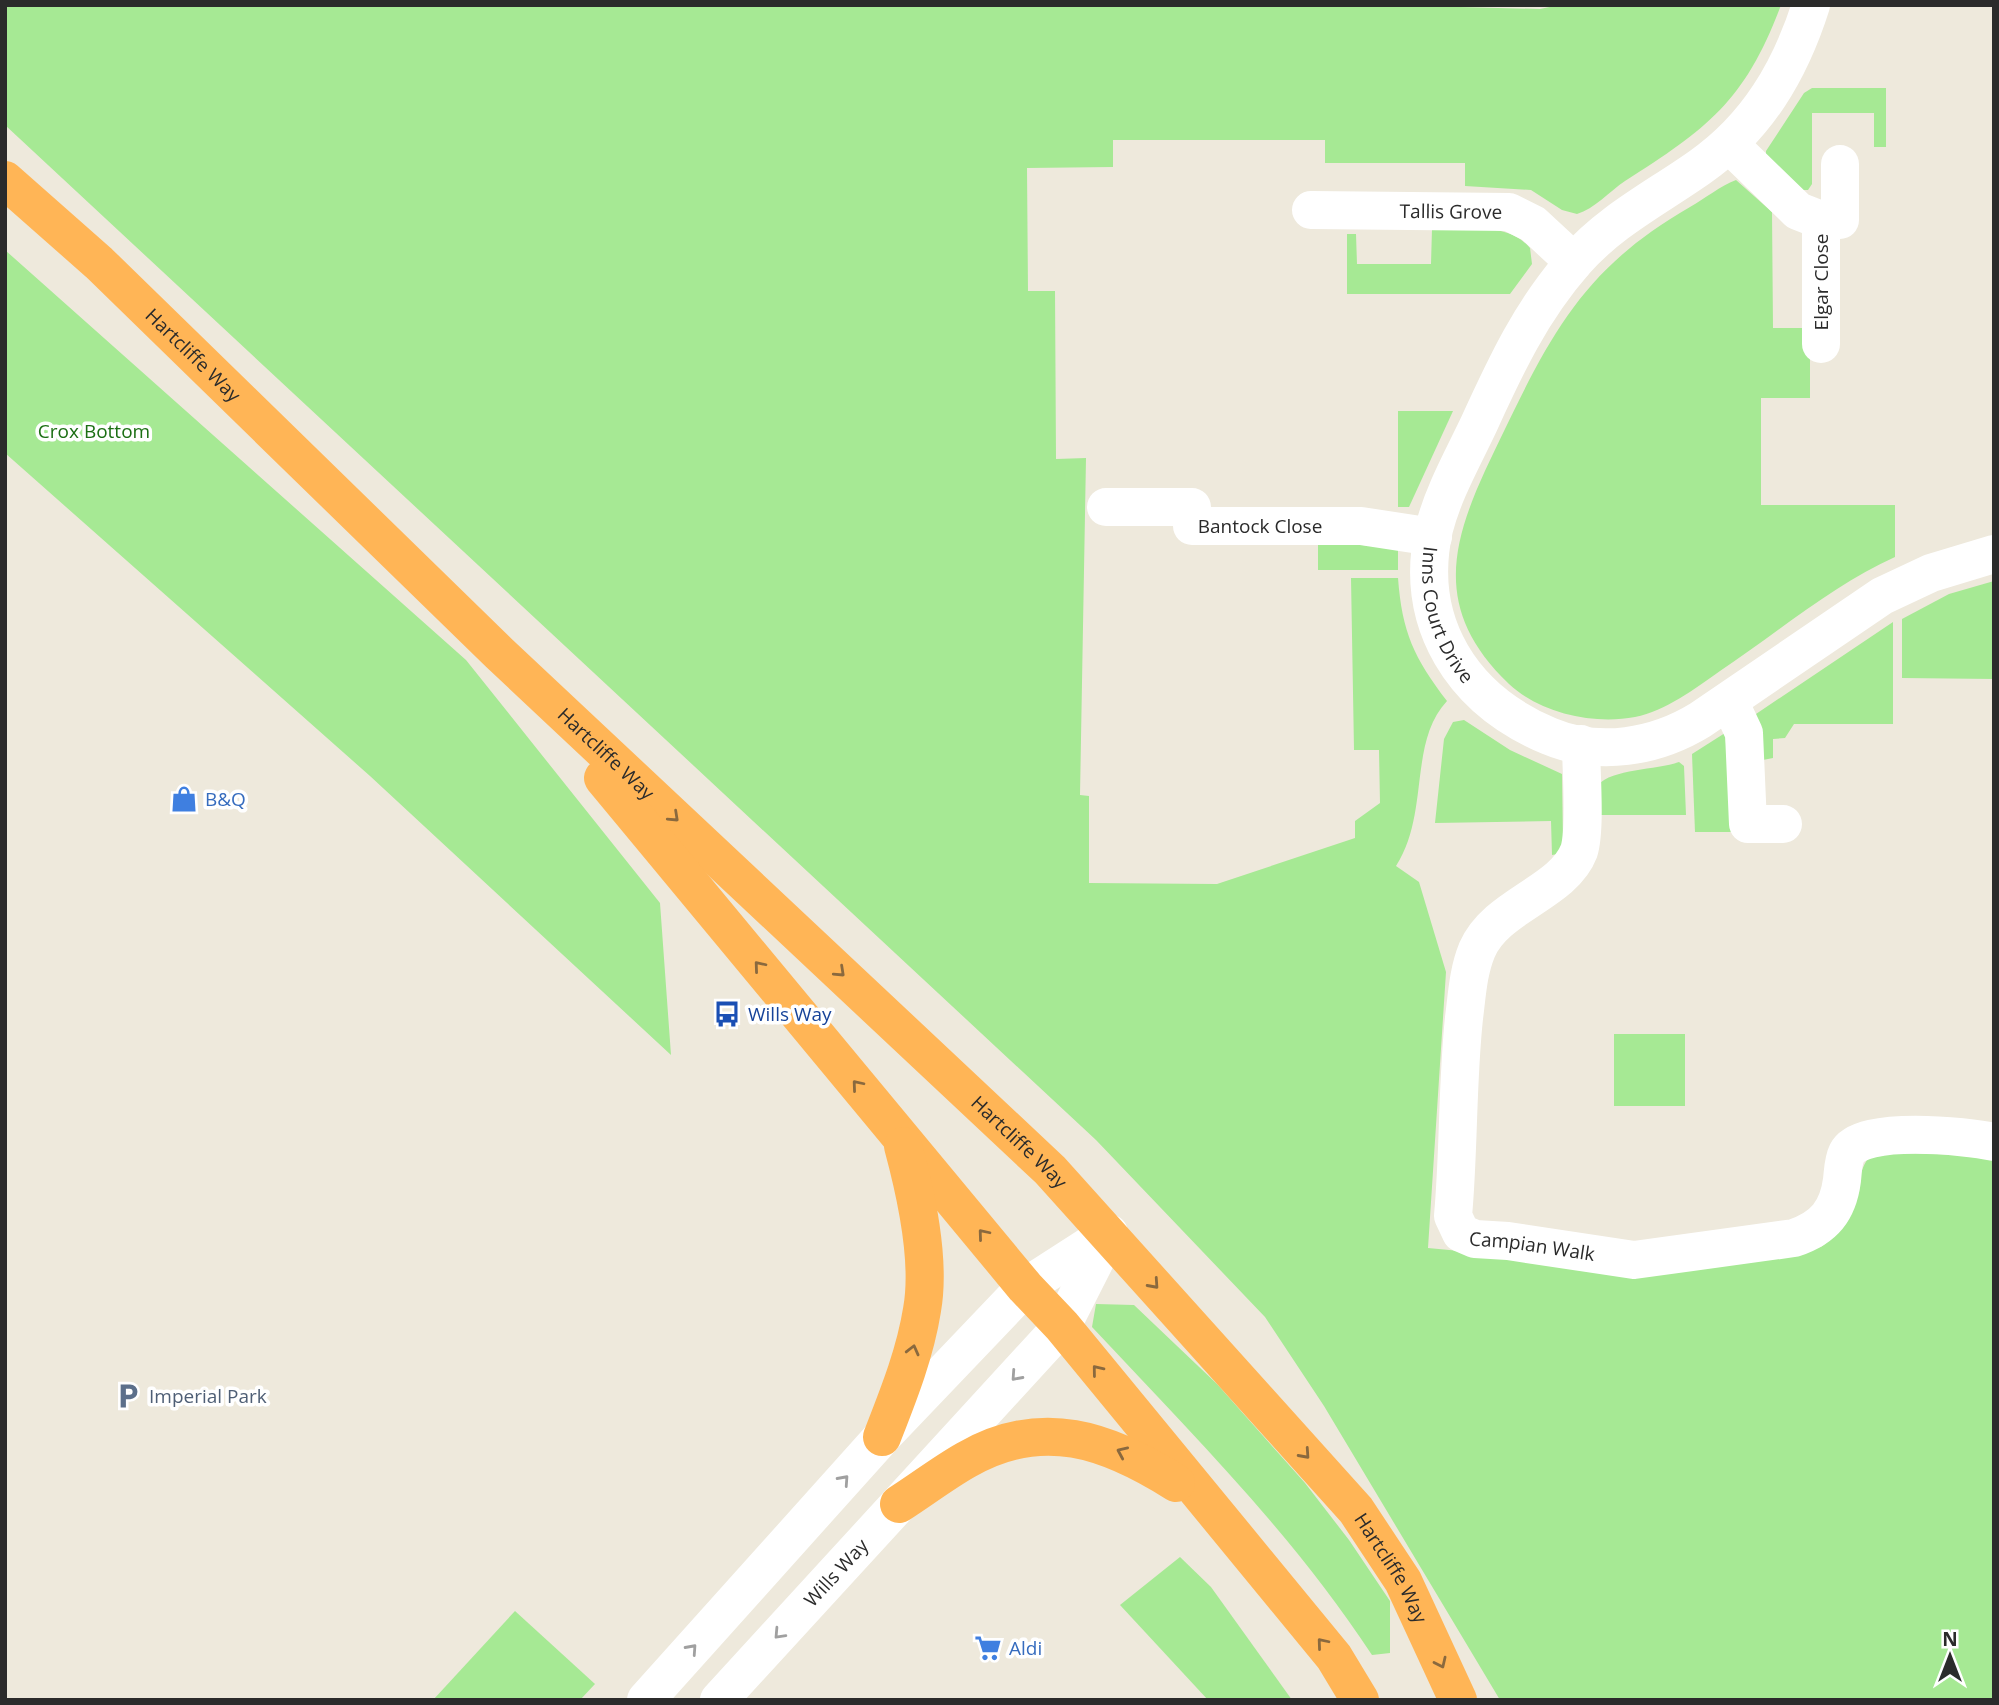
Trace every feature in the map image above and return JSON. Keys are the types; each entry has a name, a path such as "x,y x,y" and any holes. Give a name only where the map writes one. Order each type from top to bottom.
{"highway":[{"name":"Hartcliffe Way","path":"5,180 99,263 499,653 1035,1155 1109,1233 1356,1510 1403,1581 1458,1700"},
{"name":"Hartcliffe Way","path":"499,653 1025,1287 1062,1326 1334,1657 1360,1700"},
{"path":"882,1437 911,1359 923,1308 918,1205 901,1137"},
{"path":"899,1504 968,1458 1019,1439 1069,1437 1101,1443 1140,1460 1202,1499"}],"street":[{"name":"Inns Court Drive","path":"1811,5 1791,61 1756,116 1729,144 1699,168 1611,226 1574,262 1536,310 1516,344 1444,499 1433,537 1428,567 1431,596 1441,635 1460,670 1473,686 1510,716 1556,739 1581,744 1646,745 1675,735 1729,701 1882,596 1931,573 1994,554"},
{"name":"Elgar Close","path":"1729,144 1798,211 1821,220 1840,220 1840,164"},
{"name":"Tallis Grove","path":"1311,210 1509,212 1533,223 1574,262"},
{"name":"Elgar Close","path":"1821,220 1821,344"},
{"name":"Bantock Close","path":"1106,507 1192,507 1192,526 1362,526 1433,537"},
{"path":"1729,701 1744,733 1748,824 1783,824"},
{"name":"Campian Walk","path":"1581,744 1578,852 1560,875 1505,915 1488,933 1478,949 1469,977 1460,1062 1453,1216 1461,1233 1475,1239 1508,1241 1634,1260 1784,1240 1810,1233 1830,1216 1838,1201 1846,1154 1858,1143 1883,1136 1957,1136 1994,1142"},
{"path":"646,1700 882,1437 1025,1287 1109,1233"},
{"name":"Wills Way","path":"719,1700 1062,1326 1109,1233"}],"green space":[{"path":"5,5 1386,5 1540,9 1559,5 1781,5 1753,66 1721,109 1679,145 1596,204 1577,214 1562,210 1531,190 1465,186 1465,163 1325,163 1325,140 1113,140 1113,167 1027,168 1028,291 1055,291 1056,459 1086,458 1080,795 1089,796 1089,883 1217,884 1355,838 1355,821 1380,803 1379,750 1354,750 1351,578 1398,578 1403,614 1412,644 1426,671 1447,701 1435,718 1427,737 1413,824 1396,866 1419,882 1446,972 1428,1248 1556,1260 1629,1277 1821,1247 1844,1224 1864,1165 1872,1152 1994,1156 1994,1700 1500,1700 1324,1406 1265,1317 1096,1140 5,125"},
{"path":"1812,88 1886,88 1886,147 1874,147 1874,113 1812,113 1812,184 1808,190 1803,190 1766,156 1766,151 1804,93"},
{"path":"1736,180 1772,212 1773,328 1810,328 1810,398 1761,398 1761,505 1895,505 1895,557 1828,595 1690,692 1658,710 1635,717 1602,719 1585,718 1551,709 1536,703 1509,684 1481,652 1464,621 1457,590 1457,560 1463,528 1474,496 1540,359 1578,302 1625,252 1655,229"},
{"path":"1484,228 1510,234 1521,239 1530,248 1532,264 1510,294 1347,294 1347,234 1356,234 1357,264 1431,264 1432,229"},
{"name":"Crox Bottom","path":"5,250 466,660 660,903 671,1055 370,776 5,453"},
{"path":"1398,411 1453,411 1409,507 1398,507"},
{"path":"1318,540 1398,549 1398,570 1318,570"},
{"path":"1994,581 1994,679 1902,678 1902,619 1949,594"},
{"path":"1893,622 1893,724 1794,724 1785,738 1773,739 1773,758 1763,760 1753,716"},
{"path":"1464,720 1510,750 1562,774 1563,844 1558,854 1552,855 1551,821 1435,823 1444,739 1453,722"},
{"path":"1725,733 1734,832 1695,832 1692,754"},
{"path":"1679,762 1684,766 1686,815 1595,815 1598,785 1605,780 1624,773"},
{"path":"1614,1034 1685,1034 1685,1106 1614,1106"},
{"path":"1096,1304 1134,1305 1217,1384 1305,1483 1349,1540 1390,1601 1390,1653 1372,1655 1341,1610 1274,1525 1092,1327"},
{"path":"1180,1557 1211,1587 1292,1700 1208,1700 1120,1605"},
{"path":"515,1611 595,1684 580,1700 433,1700"}],"place":[{"name":"B&Q","path":"184,799"},
{"name":"Wills Way","path":"727,1014"},
{"name":"Imperial Park","path":"128,1396"},
{"name":"Aldi","path":"988,1648"}]}
